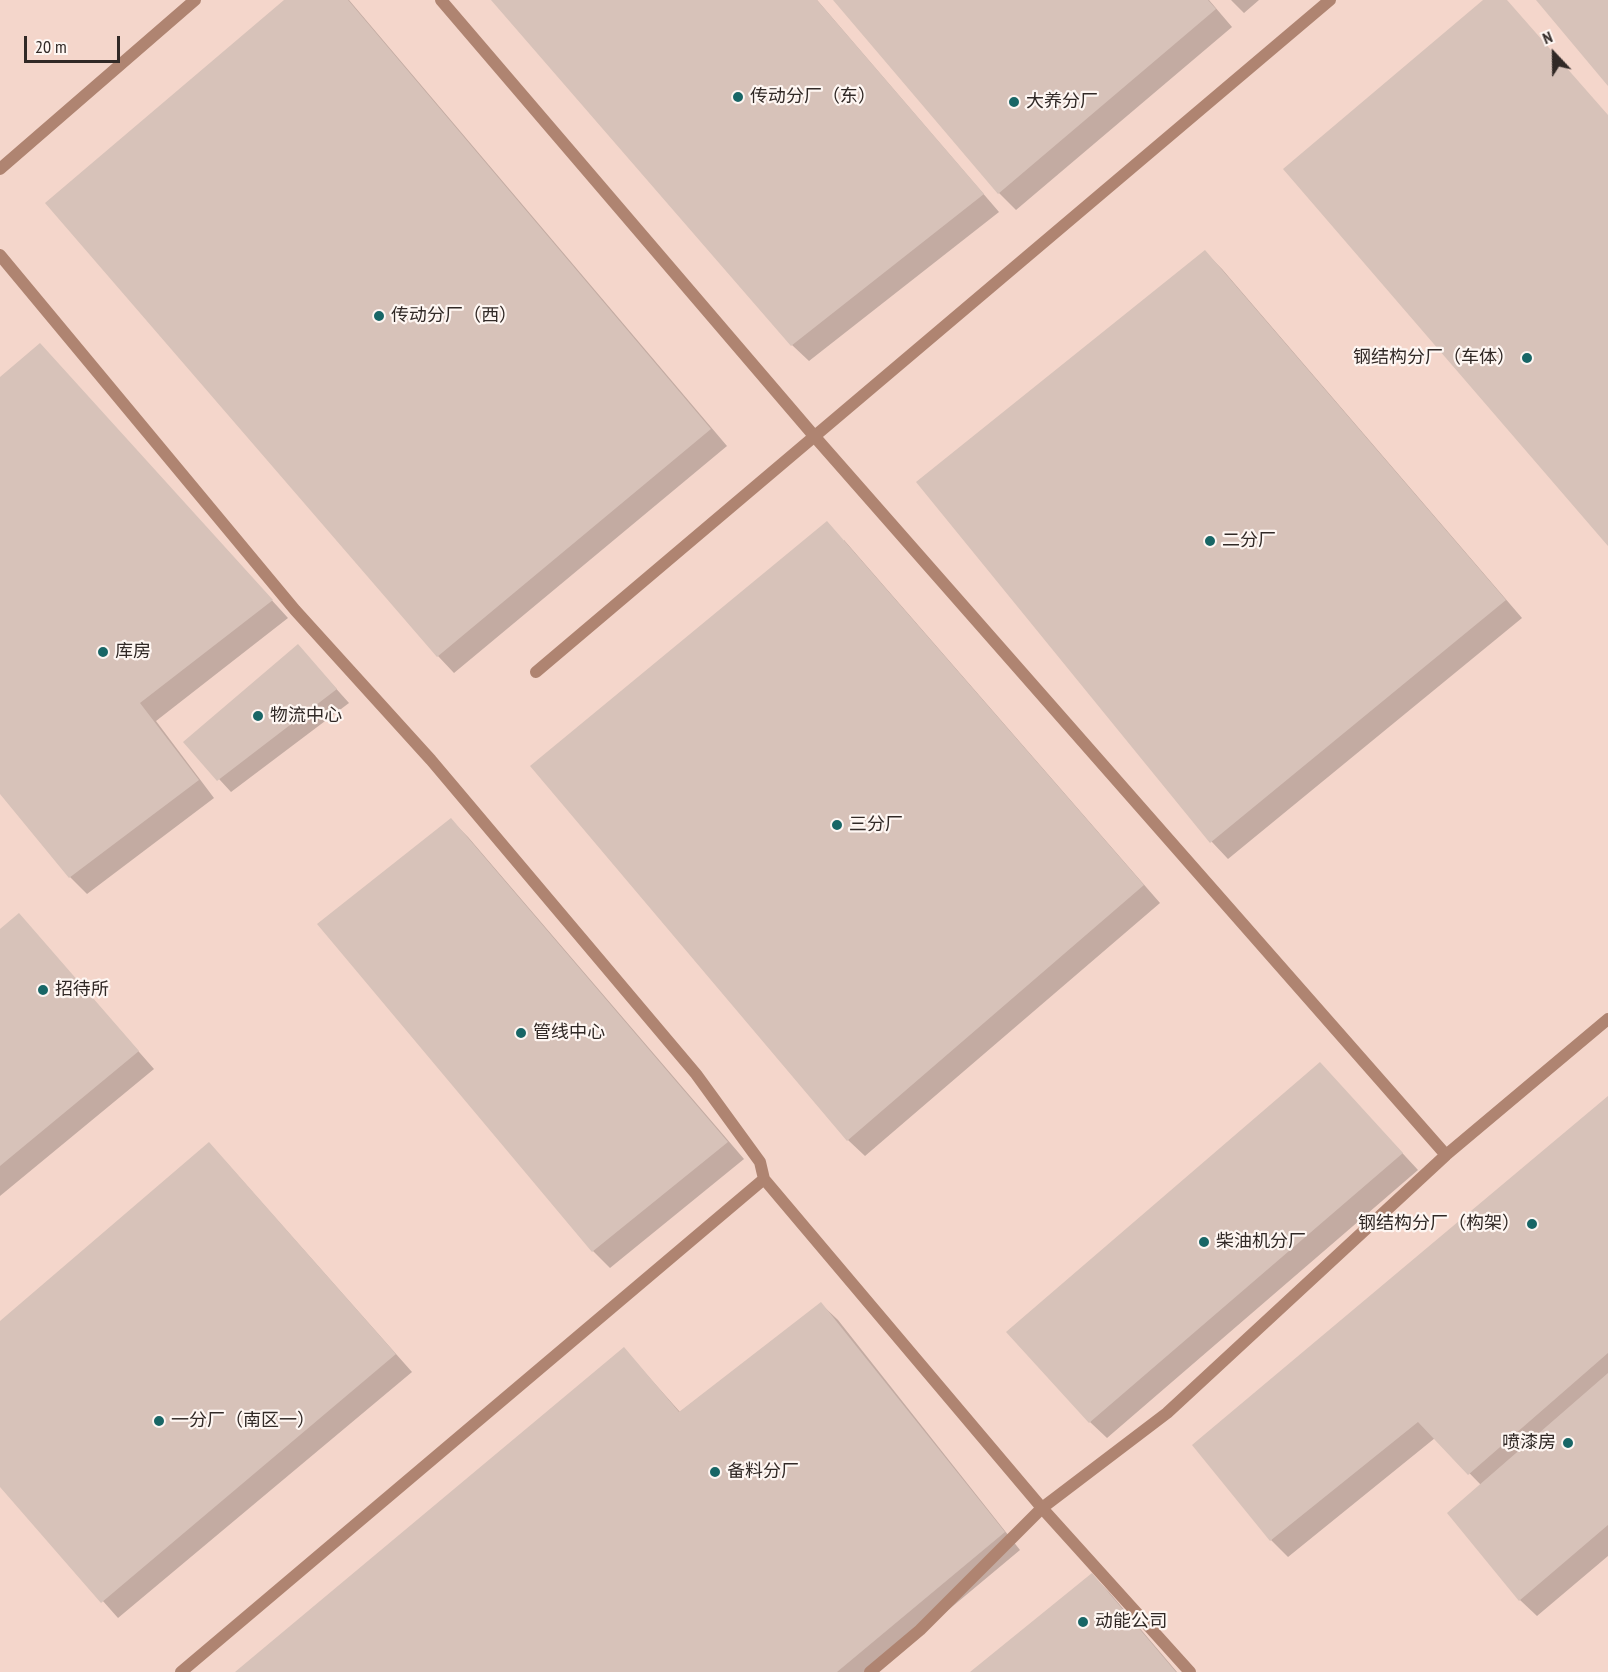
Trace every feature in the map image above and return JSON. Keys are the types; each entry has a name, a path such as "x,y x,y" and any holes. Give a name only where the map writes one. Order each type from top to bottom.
{"street":[{"path":"0,169 195,0"},
{"path":"441,0 815,437 1446,1155"},
{"path":"536,672 1330,0"},
{"path":"0,255 295,610 432,760 696,1074 760,1162 764,1179 1042,1508 1190,1672"},
{"path":"870,1672 920,1630 1042,1508 1167,1413 1446,1155 1608,1018"},
{"path":"182,1672 764,1179"}],"shaded area":[{"path":"0,0 1608,0 1608,1672 0,1672"}],"building":[{"name":"传动分厂（西）","path":"284,0 348,0 711,429 437,657 45,203"},
{"name":"传动分厂（东）","path":"491,0 817,0 984,194 791,346"},
{"name":"大养分厂","path":"833,0 1208,0 1216,9 998,194"},
{"name":"钢结构分厂（车体）","path":"1483,0 1507,0 1608,115 1608,546 1283,169"},
{"path":"1536,0 1608,0 1608,86"},
{"name":"二分厂","path":"1205,250 1506,600 1210,843 916,482"},
{"name":"库房","path":"40,343 273,600 140,703 199,780 69,878 0,794 0,377"},
{"name":"三分厂","path":"827,521 1144,885 847,1141 530,766"},
{"name":"物流中心","path":"298,644 337,689 217,781 183,742"},
{"name":"管线中心","path":"451,818 728,1142 592,1252 317,924"},
{"name":"招待所","path":"19,913 139,1051 0,1166 0,929"},
{"name":"柴油机分厂","path":"1320,1062 1403,1153 1089,1423 1006,1332"},
{"name":"钢结构分厂（构架）","path":"1608,1096 1608,1353 1468,1475 1418,1422 1270,1541 1192,1445"},
{"name":"一分厂（南区一）","path":"209,1142 396,1354 101,1603 0,1487 0,1321"},
{"name":"备料分厂","path":"821,1302 1005,1532 837,1672 235,1672 624,1347 679,1412"},
{"name":"喷漆房","path":"1608,1373 1608,1525 1519,1601 1447,1513"},
{"name":"动能公司","path":"1092,1573 1176,1672 970,1672"}],"place":[{"name":"传动分厂（东）","path":"738,97"},
{"name":"大养分厂","path":"1014,102"},
{"name":"传动分厂（西）","path":"379,316"},
{"name":"钢结构分厂（车体）","path":"1527,358"},
{"name":"二分厂","path":"1210,541"},
{"name":"库房","path":"103,652"},
{"name":"物流中心","path":"258,716"},
{"name":"三分厂","path":"837,825"},
{"name":"招待所","path":"43,990"},
{"name":"管线中心","path":"521,1033"},
{"name":"钢结构分厂（构架）","path":"1532,1224"},
{"name":"柴油机分厂","path":"1204,1242"},
{"name":"一分厂（南区一）","path":"159,1421"},
{"name":"喷漆房","path":"1568,1443"},
{"name":"备料分厂","path":"715,1472"},
{"name":"动能公司","path":"1083,1622"}]}
